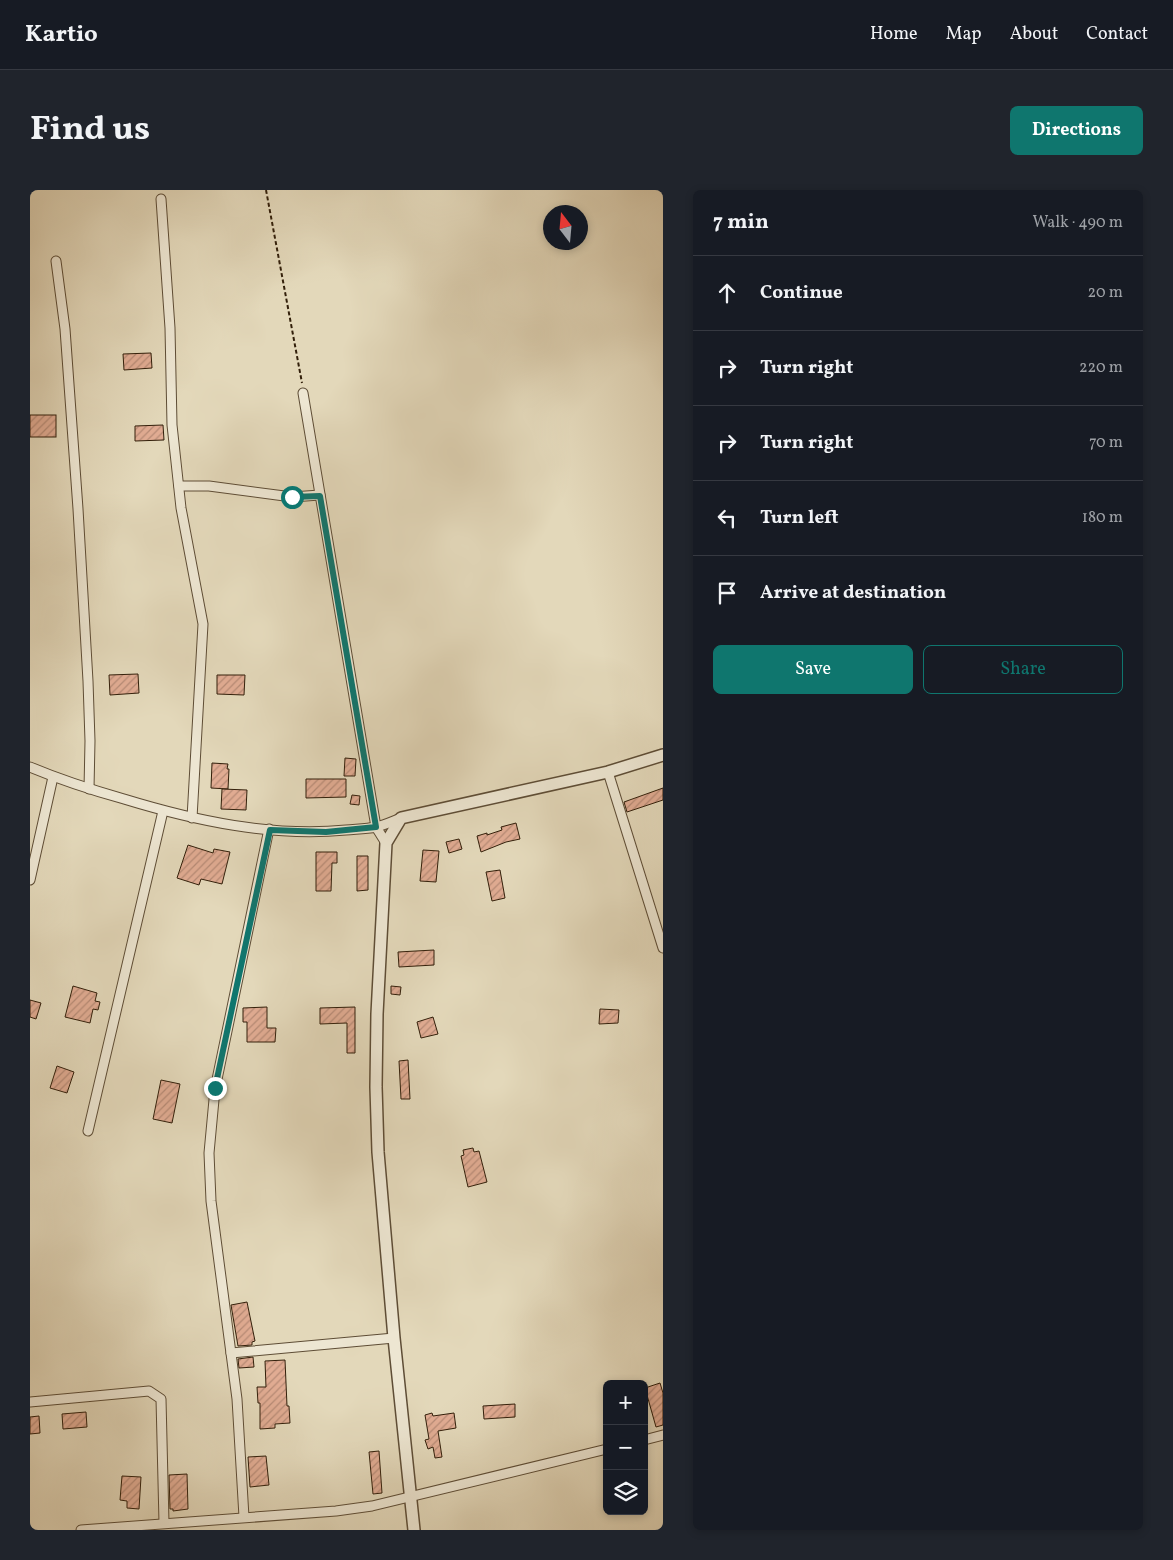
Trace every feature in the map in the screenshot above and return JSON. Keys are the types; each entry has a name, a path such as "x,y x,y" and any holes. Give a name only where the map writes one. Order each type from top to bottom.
{"street":[{"path":"161,198 170,328 172,425 181,508 203,624 192,818"},
{"path":"56,261 65,329 78,519 88,681 89,789"},
{"path":"304,393 376,827 386,844"},
{"path":"179,486 208,486 292,497 320,496"},
{"path":"30,767 89,789 192,818 270,830 326,832 376,827 401,818 608,772 663,755"},
{"path":"608,772 663,948"},
{"path":"30,880 53,777"},
{"path":"88,1130 163,811"},
{"path":"401,818 386,844 376,1014 376,1087 378,1152 394,1338 414,1530"},
{"path":"244,1517 237,1399 211,1201 209,1153 215,1088 270,830"},
{"path":"231,1353 394,1338"},
{"path":"30,1402 149,1391 161,1399 164,1524"},
{"path":"648,1439 663,1435"},
{"path":"81,1530 336,1511 372,1506 603,1450"}],"path":[{"path":"266,190 304,393"}],"building":[{"path":"151,353 152,368 124,370 123,354"},
{"path":"30,415 56,415 56,437 30,437"},
{"path":"163,425 164,440 135,441 135,426"},
{"path":"138,674 139,693 110,695 109,675"},
{"path":"217,675 245,675 244,695 217,694"},
{"path":"345,758 356,759 355,776 344,776"},
{"path":"212,763 228,764 228,789 211,788"},
{"path":"306,779 346,779 346,797 306,798"},
{"path":"663,788 663,800 627,812 624,802"},
{"path":"222,789 247,790 246,810 221,809"},
{"path":"352,795 360,796 359,805 350,804"},
{"path":"516,823 520,839 506,842 481,852 477,836 502,830 501,827"},
{"path":"459,839 462,849 449,853 446,842"},
{"path":"188,845 213,853 214,849 230,852 222,884 201,879 199,885 177,878"},
{"path":"423,850 439,851 436,882 420,881"},
{"path":"316,852 337,852 337,863 332,863 331,891 316,891"},
{"path":"357,856 368,856 368,890 357,891"},
{"path":"500,870 505,898 492,901 486,872"},
{"path":"434,950 434,965 399,967 398,952"},
{"path":"73,986 97,993 95,1001 100,1002 98,1010 93,1009 90,1023 65,1017"},
{"path":"391,986 401,987 400,995 391,994"},
{"path":"30,1000 41,1003 36,1019 30,1017"},
{"path":"267,1007 267,1028 276,1028 275,1042 247,1042 247,1022 243,1022 243,1008"},
{"path":"355,1007 355,1053 347,1053 347,1023 320,1024 320,1008"},
{"path":"600,1009 619,1010 618,1023 599,1024"},
{"path":"433,1017 438,1034 421,1038 417,1022"},
{"path":"408,1060 410,1099 401,1099 399,1061"},
{"path":"57,1066 74,1072 67,1093 50,1088"},
{"path":"161,1080 180,1084 172,1123 153,1119"},
{"path":"473,1148 474,1152 479,1151 487,1182 468,1187 461,1156 464,1155 463,1150"},
{"path":"247,1302 255,1341 252,1342 252,1345 238,1346 231,1305"},
{"path":"253,1357 254,1367 239,1368 238,1359"},
{"path":"285,1360 287,1406 289,1406 290,1423 275,1424 275,1428 260,1429 260,1403 258,1403 257,1387 266,1387 265,1361"},
{"path":"660,1383 663,1393 663,1425 656,1427 648,1399 648,1387"},
{"path":"515,1404 515,1417 484,1419 483,1406"},
{"path":"86,1412 87,1427 63,1429 62,1414"},
{"path":"432,1413 433,1416 454,1413 456,1428 438,1431 442,1457 435,1458 433,1447 428,1449 425,1440 429,1439 425,1415"},
{"path":"39,1416 40,1433 30,1434 30,1417"},
{"path":"379,1451 382,1493 373,1494 369,1452"},
{"path":"266,1456 269,1485 250,1487 248,1457"},
{"path":"187,1474 188,1509 173,1511 173,1509 170,1509 169,1475"},
{"path":"122,1476 141,1477 139,1509 127,1508 127,1501 120,1500"}],"route":[{"path":"215,1088 270,830 326,832 376,827 320,496 292,497"}]}
